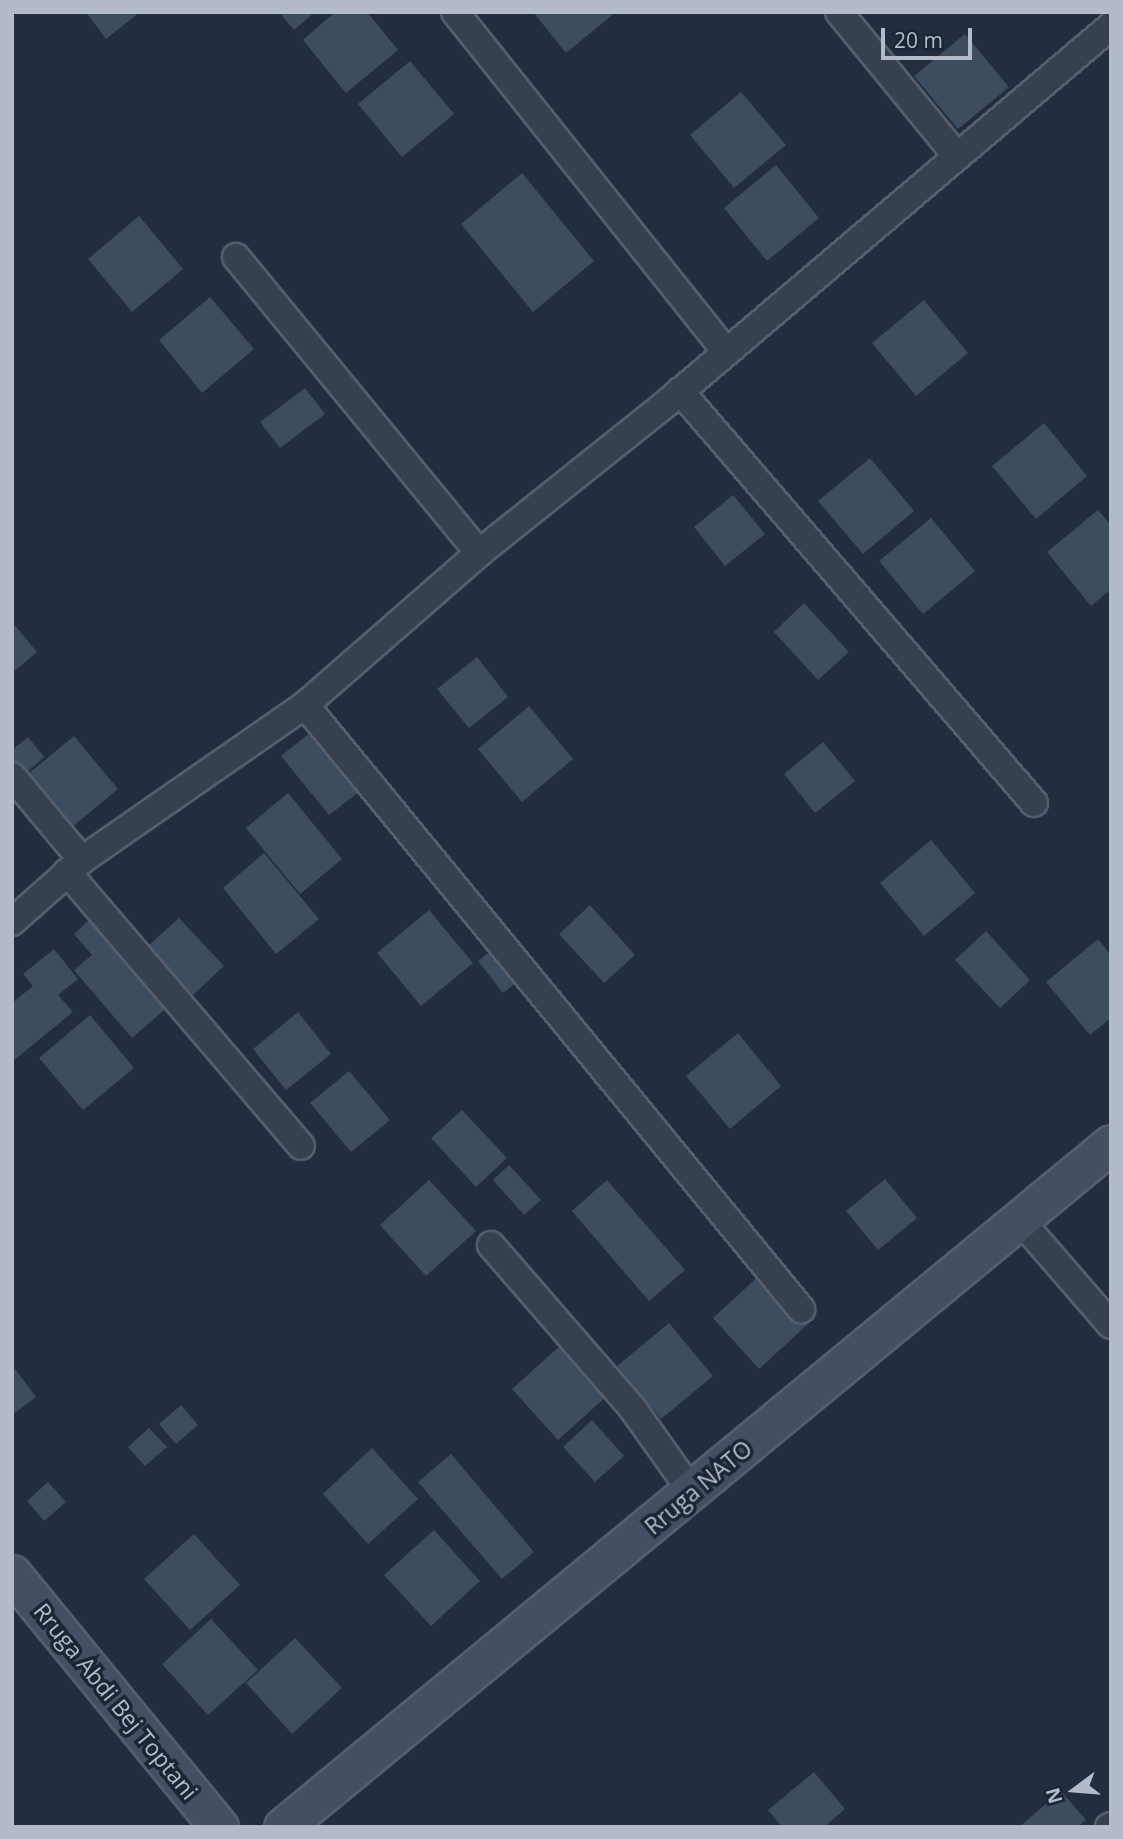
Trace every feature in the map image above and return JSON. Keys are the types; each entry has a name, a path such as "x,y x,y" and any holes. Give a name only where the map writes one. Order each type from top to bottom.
{"main road":[{"name":"Rruga NATO","path":"283,1827 1111,1144"},
{"name":"Rruga Abdi Bej Toptani","path":"12,1574 219,1827"}],"street":[{"path":"455,12 726,351"},
{"path":"839,12 957,156"},
{"path":"12,922 75,866 305,705 480,553 680,391 1111,26"},
{"path":"236,257 480,553"},
{"path":"680,391 1034,803"},
{"path":"305,705 801,1308"},
{"path":"12,776 75,866 301,1146"},
{"path":"1020,1220 1111,1325"},
{"path":"491,1245 633,1409 692,1492"}],"building":[{"path":"86,12 140,12 106,39"},
{"path":"279,12 315,12 294,30"},
{"path":"335,12 367,12 398,50 346,93 303,40"},
{"path":"533,12 616,12 566,53"},
{"path":"965,34 1009,87 958,129 914,76"},
{"path":"410,61 454,114 402,157 358,104"},
{"path":"741,92 786,145 734,188 690,135"},
{"path":"776,165 819,218 767,261 724,208"},
{"path":"522,173 594,261 533,312 461,224"},
{"path":"139,216 183,269 132,312 88,259"},
{"path":"210,297 254,349 202,393 159,340"},
{"path":"924,300 968,353 916,396 872,343"},
{"path":"305,388 325,414 280,448 260,422"},
{"path":"1044,423 1087,476 1036,519 992,466"},
{"path":"870,458 914,511 863,554 818,501"},
{"path":"733,495 765,534 725,566 694,527"},
{"path":"1098,510 1111,525 1111,589 1091,606 1047,552"},
{"path":"931,518 975,571 923,614 879,561"},
{"path":"804,603 849,652 818,680 774,632"},
{"path":"12,622 37,652 12,673"},
{"path":"477,657 508,697 469,728 437,689"},
{"path":"529,706 573,759 522,802 478,749"},
{"path":"311,732 360,791 329,815 281,756"},
{"path":"74,736 118,789 66,832 22,779"},
{"path":"28,737 44,757 23,776 12,763 12,750"},
{"path":"823,742 855,781 815,813 784,774"},
{"path":"288,793 342,859 300,894 246,828"},
{"path":"931,840 975,893 924,936 880,883"},
{"path":"264,853 319,919 276,954 223,888"},
{"path":"590,905 635,955 604,983 559,934"},
{"path":"429,910 473,963 421,1006 377,953"},
{"path":"98,912 170,1005 132,1038 74,970 92,955 74,934"},
{"path":"179,918 224,966 193,995 148,946"},
{"path":"986,931 1030,980 1000,1008 955,960"},
{"path":"1098,939 1111,955 1111,1018 1090,1035 1046,982"},
{"path":"497,946 522,978 503,993 478,961"},
{"path":"54,949 78,979 58,995 73,1012 13,1061 12,1003 33,986 23,974"},
{"path":"298,1012 331,1054 286,1090 253,1049"},
{"path":"90,1015 134,1068 83,1110 39,1058"},
{"path":"738,1033 781,1086 730,1129 686,1076"},
{"path":"349,1071 390,1120 351,1152 310,1103"},
{"path":"462,1110 507,1158 476,1187 431,1138"},
{"path":"509,1165 541,1200 524,1215 493,1180"},
{"path":"885,1179 917,1218 878,1250 846,1211"},
{"path":"429,1180 476,1231 426,1276 380,1225"},
{"path":"607,1180 685,1270 649,1301 572,1211"},
{"path":"762,1273 808,1324 759,1369 713,1318"},
{"path":"669,1323 713,1376 661,1419 617,1366"},
{"path":"562,1344 608,1395 558,1440 512,1389"},
{"path":"12,1365 36,1397 12,1415"},
{"path":"181,1405 198,1425 176,1444 159,1424"},
{"path":"592,1420 624,1456 595,1482 563,1447"},
{"path":"149,1428 167,1447 145,1466 128,1447"},
{"path":"372,1448 418,1499 368,1544 323,1494"},
{"path":"451,1454 534,1552 502,1579 418,1482"},
{"path":"48,1482 66,1502 44,1521 27,1501"},
{"path":"434,1530 480,1581 431,1626 384,1575"},
{"path":"194,1534 240,1585 190,1630 144,1579"},
{"path":"211,1619 258,1670 208,1715 162,1664"},
{"path":"295,1638 342,1688 292,1734 246,1683"},
{"path":"814,1772 845,1809 824,1827 782,1827 768,1810"},
{"path":"1061,1791 1086,1820 1077,1827 1019,1827"}]}
